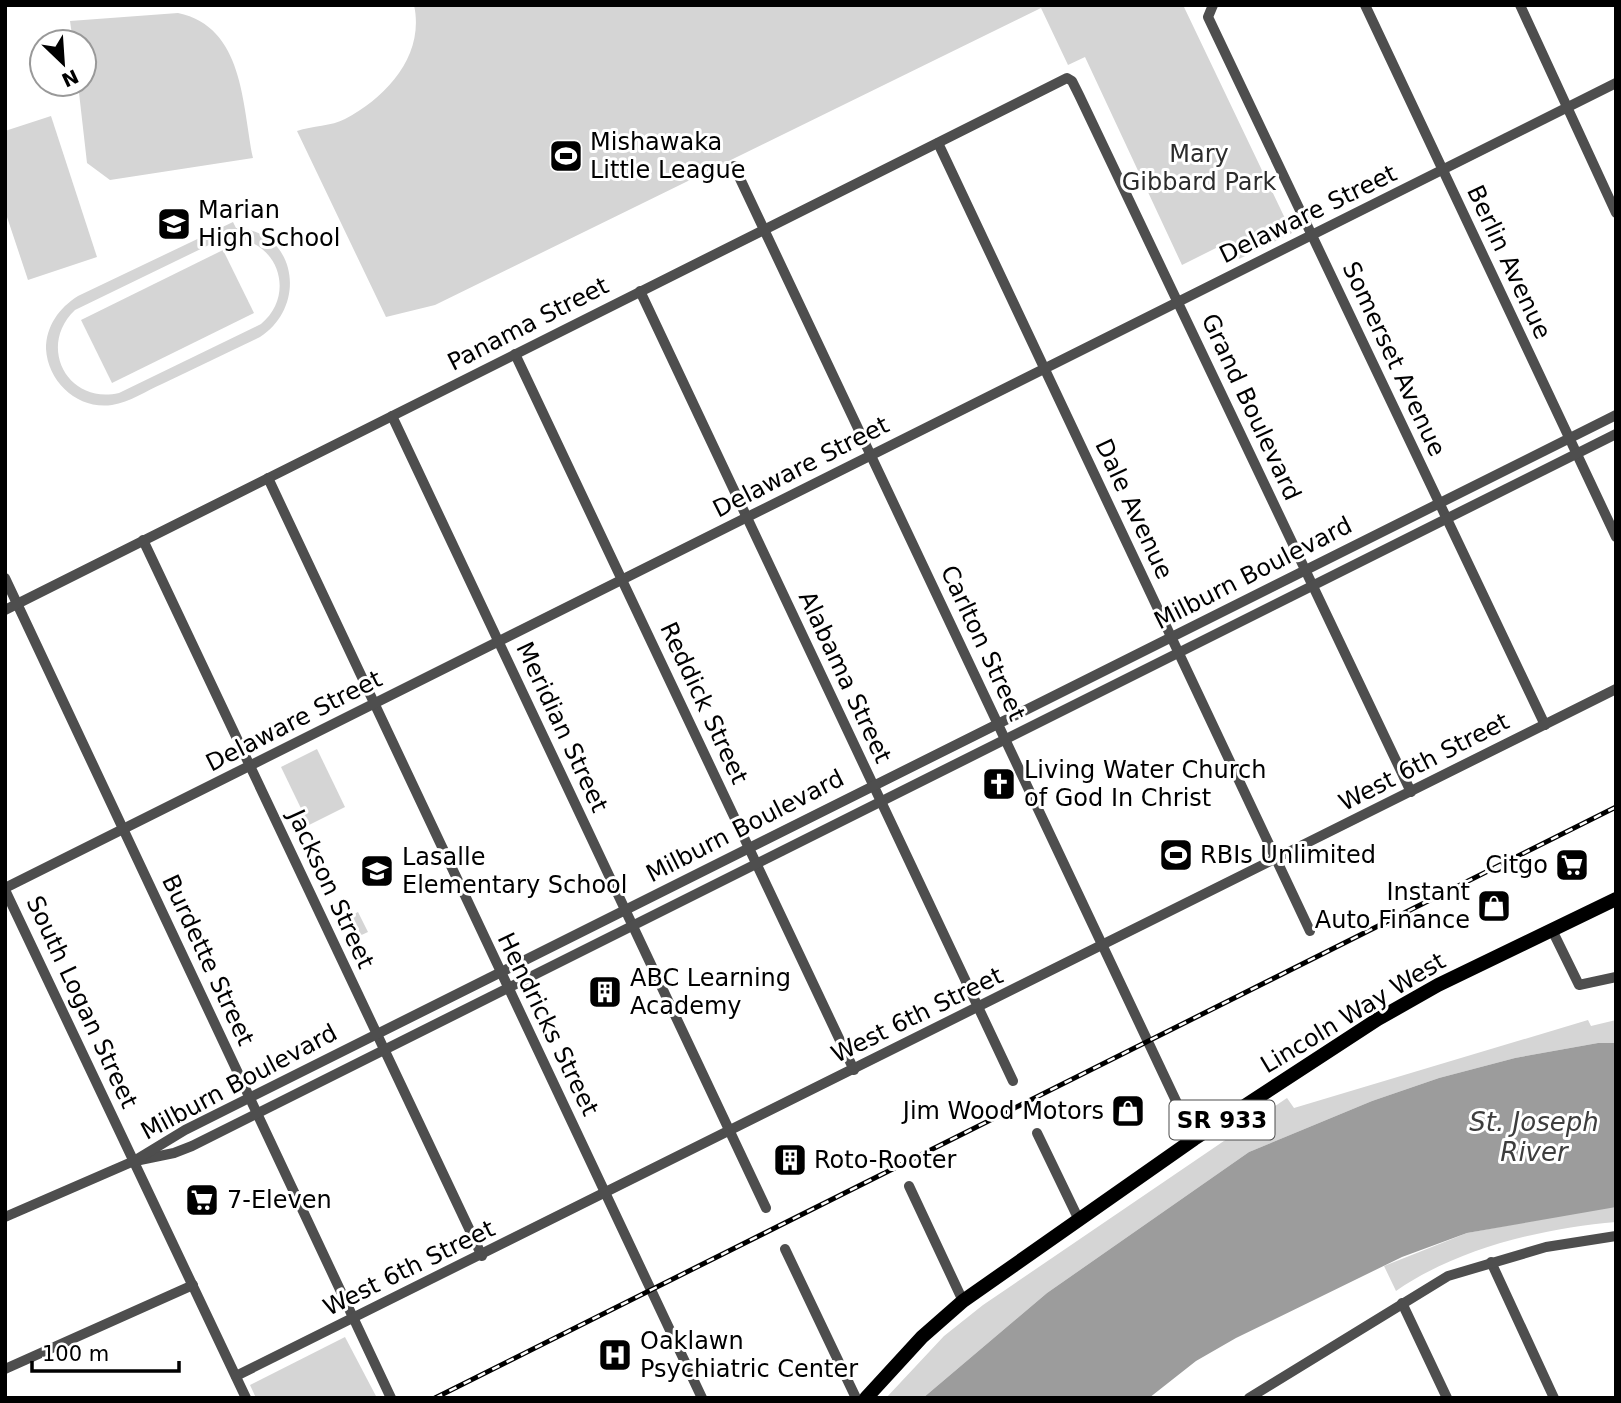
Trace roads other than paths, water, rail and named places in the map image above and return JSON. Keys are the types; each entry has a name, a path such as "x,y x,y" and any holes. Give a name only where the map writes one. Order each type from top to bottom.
{"main road":[{"name":"Lincoln Way West","path":"866,1398 922,1337 963,1301 1194,1139 1378,1019 1438,985 1616,899"}],"street":[{"name":"Berlin Avenue","path":"1364,5 1616,537"},
{"path":"1520,5 1616,213"},
{"name":"Somerset Avenue","path":"1211,8 1312,235 1545,725"},
{"name":"Panama Street","path":"5,610 640,291 1070,79"},
{"name":"Grand Boulevard","path":"1070,79 1411,792"},
{"name":"Delaware Street","path":"5,889 1616,83"},
{"name":"Dale Avenue","path":"938,143 1310,931"},
{"name":"Carlton Street","path":"734,166 1194,1139"},
{"name":"Alabama Street","path":"640,291 1013,1081"},
{"name":"Reddick Street","path":"515,354 854,1070"},
{"name":"Milburn Boulevard","path":"134,1161 185,1130 250,1097 1616,415"},
{"name":"Meridian Street","path":"392,416 766,1208"},
{"name":"Milburn Boulevard","path":"134,1161 174,1153 257,1113 1616,434"},
{"name":"Hendricks Street","path":"268,478 702,1398"},
{"name":"Jackson Street","path":"143,540 482,1256"},
{"name":"Burdette Street","path":"5,578 391,1398"},
{"name":"West 6th Street","path":"236,1376 482,1256 1616,689"},
{"name":"South Logan Street","path":"5,889 246,1398"},
{"path":"1552,930 1579,985 1616,977"},
{"path":"1037,1133 1079,1220"},
{"path":"5,1217 134,1161"},
{"path":"909,1186 963,1301"},
{"path":"1249,1398 1433,1283 1491,1262 1579,1240 1616,1236"},
{"path":"785,1249 856,1398"},
{"path":"1491,1262 1555,1398"},
{"path":"5,1369 192,1285"},
{"path":"1402,1303 1447,1398"}],"water":[{"name":"St. Joseph River","path":"1598,1043 1616,1043 1616,1207 1467,1233 1402,1257 1236,1338 1196,1361 1149,1398 923,1398 1047,1293 1249,1152 1372,1101 1439,1078 1515,1058"}],"railway":[{"path":"435,1398 1616,807"}],"place":[{"name":"Mishawaka Little League","path":"566,156"},
{"name":"Marian High School","path":"174,224"},
{"name":"Living Water Church of God In Christ","path":"999,784"},
{"name":"RBIs Unlimited","path":"1176,855"},
{"name":"Citgo","path":"1572,865"},
{"name":"Lasalle Elementary School","path":"377,871"},
{"name":"Instant Auto Finance","path":"1494,906"},
{"name":"ABC Learning Academy","path":"605,992"},
{"name":"Jim Wood Motors","path":"1128,1111"},
{"name":"Roto-Rooter","path":"790,1160"},
{"name":"7-Eleven","path":"202,1200"},
{"name":"Oaklawn Psychiatric Center","path":"615,1355"}],"park label":[{"name":"Mary Gibbard Park","path":"1199,168"}]}
